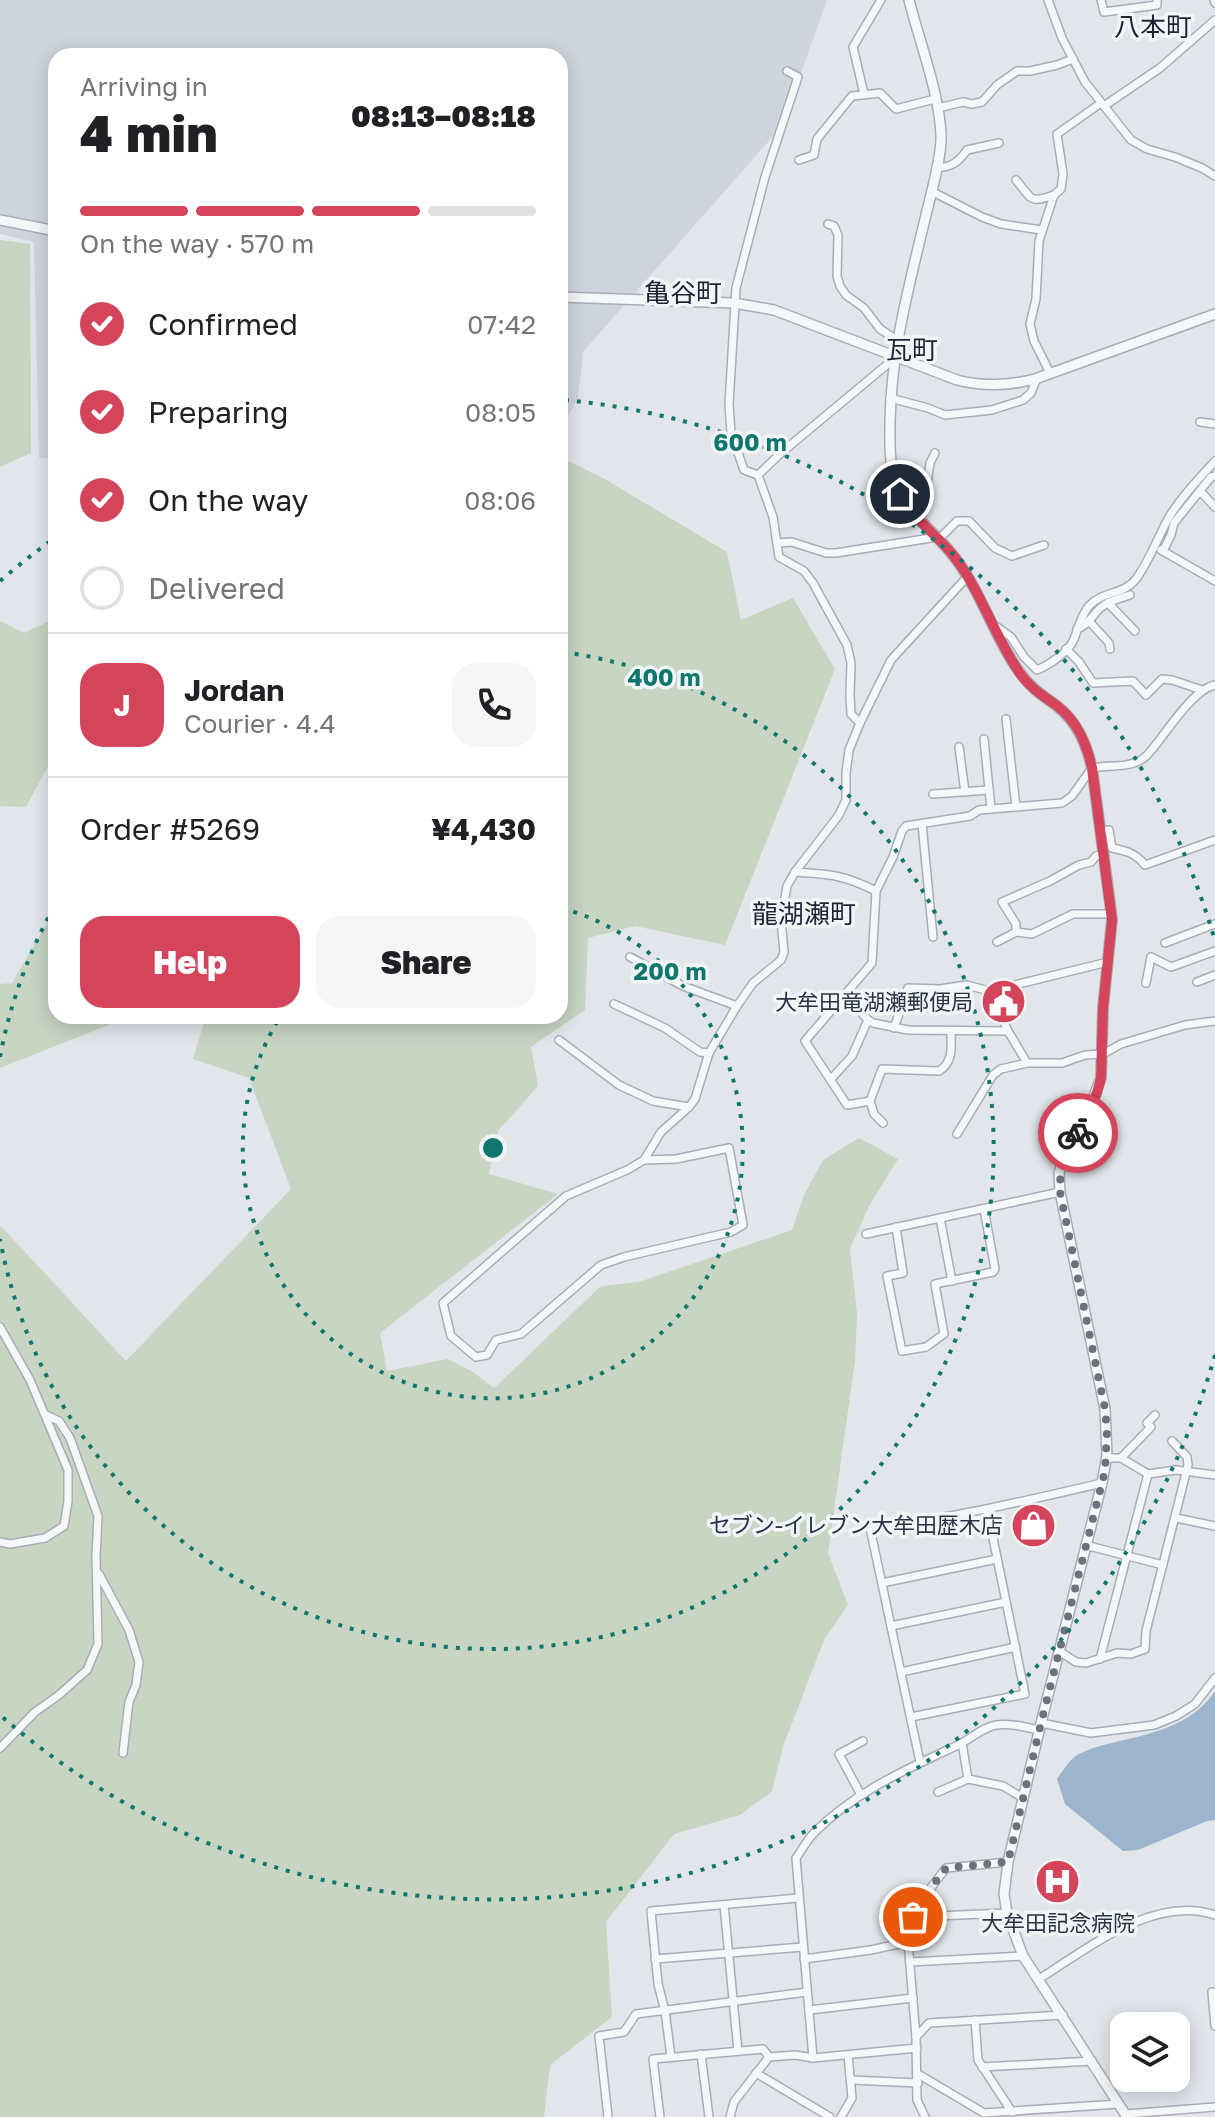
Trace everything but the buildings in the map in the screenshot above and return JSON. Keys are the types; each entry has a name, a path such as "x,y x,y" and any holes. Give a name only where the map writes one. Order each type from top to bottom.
{"street":[{"path":"864,94 853,47 881,0"},
{"path":"909,0 937,104 941,138 897,340 890,398 894,477 900,494 921,523 938,538 968,576 1020,674 1037,693 1068,716 1087,746 1111,914 1101,1078 1097,1093 1059,1173 1060,1192 1105,1409 1107,1458 1023,1798 1004,1894 1007,1913 1023,1956 1126,2116 1191,2113 1215,2107"},
{"path":"1048,0 1085,82 1131,140 1215,176"},
{"path":"1101,0 1104,12 1157,5 1157,0"},
{"path":"1016,180 1032,200 1054,195 1061,189 1063,174 1057,134 1160,68 1215,20"},
{"path":"799,160 814,155 817,139 852,96 880,93 896,109 963,102 972,104 982,102 997,85 1017,71 1030,71 1073,59"},
{"path":"758,475 744,470 731,433 729,404 734,303 760,192 798,77 787,71"},
{"path":"936,168 959,161 967,150 999,143"},
{"path":"931,191 1001,224 1042,230"},
{"path":"1050,373 1034,341 1030,324 1036,299 1037,247 1054,195"},
{"path":"0,220 48,229"},
{"path":"828,224 834,226 838,235 837,276 840,286 846,295 864,308 880,329 897,340"},
{"path":"568,297 734,303 774,310 895,358 974,385 1005,385 1037,378 1215,314"},
{"path":"758,475 895,358"},
{"path":"890,398 945,415 992,410 1023,400 1031,393 1037,378"},
{"path":"1200,422 1215,424"},
{"path":"921,523 930,463 935,453"},
{"path":"1159,549 1169,517 1215,461"},
{"path":"758,475 773,517 779,557 804,571 847,645 851,663 851,714 860,723"},
{"path":"993,624 1011,637 1037,670 1048,666 1073,642 1081,616 1092,603 1127,588 1137,578 1171,535 1174,523 1215,476"},
{"path":"1200,491 1215,507"},
{"path":"777,543 792,542 826,553 836,553 938,538 957,521 969,521 995,548 1012,556 1044,545"},
{"path":"1159,549 1215,581"},
{"path":"644,1160 676,1159 729,1148 743,1225 731,1232 601,1265 521,1334 496,1340 487,1355 482,1357 476,1357 451,1336 443,1303 566,1196 644,1160 661,1132 695,1099 709,1053 737,1006 753,983 781,960 784,952 781,920 787,886 839,815 846,800 849,750 891,660 968,576"},
{"path":"1077,629 1083,627 1099,608 1130,595"},
{"path":"1108,603 1135,631"},
{"path":"1089,621 1109,643 1110,649"},
{"path":"1066,649 1093,683 1133,681 1146,695 1162,679 1202,690"},
{"path":"870,1101 847,1105 805,1041 872,963 876,891 906,826 970,816 979,810 1062,803 1072,796 1092,768 1138,762 1146,756 1202,690 1215,685"},
{"path":"1006,719 1016,807"},
{"path":"984,739 991,809"},
{"path":"959,747 965,792"},
{"path":"933,794 989,790"},
{"path":"922,824 933,937"},
{"path":"1100,831 1109,830 1112,848 1130,851 1145,865 1215,840"},
{"path":"1016,932 1016,924 1002,902 1104,854"},
{"path":"795,872 838,875 876,891"},
{"path":"997,942 1016,932 1032,934 1073,914 1111,914"},
{"path":"1165,943 1215,924"},
{"path":"1146,983 1151,957 1171,967 1215,951"},
{"path":"630,957 683,986 737,1006"},
{"path":"894,1028 908,988 940,989 966,985 990,991 1108,962"},
{"path":"1197,982 1215,975"},
{"path":"990,991 1027,1063"},
{"path":"845,994 868,1020 894,1028 1008,1031"},
{"path":"614,1004 665,1028 700,1052 709,1053"},
{"path":"831,1079 852,1056 868,1020"},
{"path":"957,1134 993,1075 1001,1069 1027,1063 1062,1063 1085,1055 1103,1054 1121,1044 1176,1028 1215,1021"},
{"path":"883,1123 874,1114 870,1101 882,1069 939,1071 946,1067 950,1059 951,1031"},
{"path":"559,1040 619,1085 653,1101 689,1107"},
{"path":"866,1234 1060,1192"},
{"path":"896,1227 903,1273 887,1276 902,1351 926,1347 944,1334 935,1284 993,1272 995,1269 984,1209"},
{"path":"940,1218 952,1281"},
{"path":"0,1327 30,1380 68,1470 64,1526 45,1538 10,1544 0,1542"},
{"path":"0,1748 35,1712 87,1670 98,1644 98,1516 70,1438 59,1421 46,1415"},
{"path":"1121,1458 1151,1427 1147,1423 1155,1415"},
{"path":"1059,1651 1076,1662 1086,1663 1117,1653 1131,1654 1145,1649 1146,1631 1187,1471 1187,1457 1172,1441"},
{"path":"1107,1458 1121,1458 1148,1474 1176,1470 1215,1475"},
{"path":"1100,1659 1148,1474"},
{"path":"920,1762 870,1528 920,1522 1102,1483"},
{"path":"911,1717 1025,1694 987,1509"},
{"path":"1176,1518 1215,1526"},
{"path":"1085,1545 1163,1565"},
{"path":"882,1583 997,1559"},
{"path":"98,1572 129,1630 139,1662 136,1685 129,1702 123,1753"},
{"path":"891,1626 1006,1602"},
{"path":"901,1672 1016,1647"},
{"path":"813,2058 796,1858 812,1835 861,1795 985,1729 1014,1725 1091,1733 1154,1725 1195,1704 1215,1678"},
{"path":"861,1795 839,1754 863,1741"},
{"path":"962,1743 968,1779"},
{"path":"938,1792 968,1779 1003,1786 1023,1798"},
{"path":"925,2117 917,2100 917,2048 907,1930 920,1902 946,1868 1008,1862"},
{"path":"671,2057 658,1984 651,1911 798,1898"},
{"path":"724,1905 738,2051"},
{"path":"1039,1979 1139,1920 1192,1909 1215,1915"},
{"path":"913,1917 1007,1913"},
{"path":"804,1959 907,1942"},
{"path":"655,1959 803,1947"},
{"path":"910,1962 1023,1956"},
{"path":"608,2117 599,2036 624,2032 636,2014 807,1992"},
{"path":"1201,1992 1214,1992 1215,2026"},
{"path":"809,2010 913,1998"},
{"path":"916,2037 929,2023 1063,2015"},
{"path":"975,2020 978,2060 1012,2112"},
{"path":"730,2117 734,2102 769,2057 795,2055 813,2058 917,2048"},
{"path":"660,2117 653,2059 763,2049 769,2057"},
{"path":"701,2054 709,2117"},
{"path":"841,2117 852,2098 848,2055"},
{"path":"982,2067 1092,2061"},
{"path":"756,2073 830,2117"},
{"path":"918,2074 987,2115 1119,2104"},
{"path":"851,2080 918,2083"}],"shaded area":[{"path":"0,0 827,0 782,126 583,352 578,398 568,416 568,48 48,48 48,459 39,458 34,242 0,234"}],"green space":[{"path":"0,240 30,244 31,453 0,467"},
{"path":"568,461 603,478 727,552 741,620 793,598 835,669 725,945 635,926 588,938 585,1010 568,1022"},
{"path":"0,621 24,633 48,622 48,766 26,807 0,806"},
{"path":"48,922 48,1024 111,1024 0,1068 0,984 12,983"},
{"path":"204,1024 565,1024 531,1047 538,1086 498,1131 489,1174 558,1194 380,1333 387,1371 448,1359 494,1388 601,1286 639,1282 792,1230 804,1195 823,1160 859,1138 898,1159 869,1206 850,1249 857,1314 855,1361 828,1553 848,1605 824,1640 784,1744 772,1791 740,1815 674,1834 606,1922 612,2017 550,2065 544,2117 0,2117 0,1225 126,1361 291,1189 249,1078 193,1059"}],"water":[{"path":"1215,1691 1215,1820 1138,1850 1123,1851 1065,1804 1057,1779 1074,1757 1094,1748 1169,1727 1195,1713"}],"way so far":[{"path":"913,1917 920,1902 946,1868 1008,1862 1105,1471 1105,1409 1060,1192 1059,1173 1078,1133"}],"place":[{"name":"大牟田竜湖瀬郵便局","path":"1004,1002"},
{"name":"セブン-イレブン大牟田歴木店","path":"1034,1525"},
{"name":"大牟田記念病院","path":"1058,1882"}],"district":[{"name":"八本町","path":"1153,27"},
{"name":"亀谷町","path":"683,293"},
{"name":"瓦町","path":"912,350"},
{"name":"龍湖瀬町","path":"804,914"}],"route":[{"path":"900,494 968,576 1020,674 1037,693 1068,716 1087,746 1112,920 1103,1008 1101,1078 1078,1133"}]}
